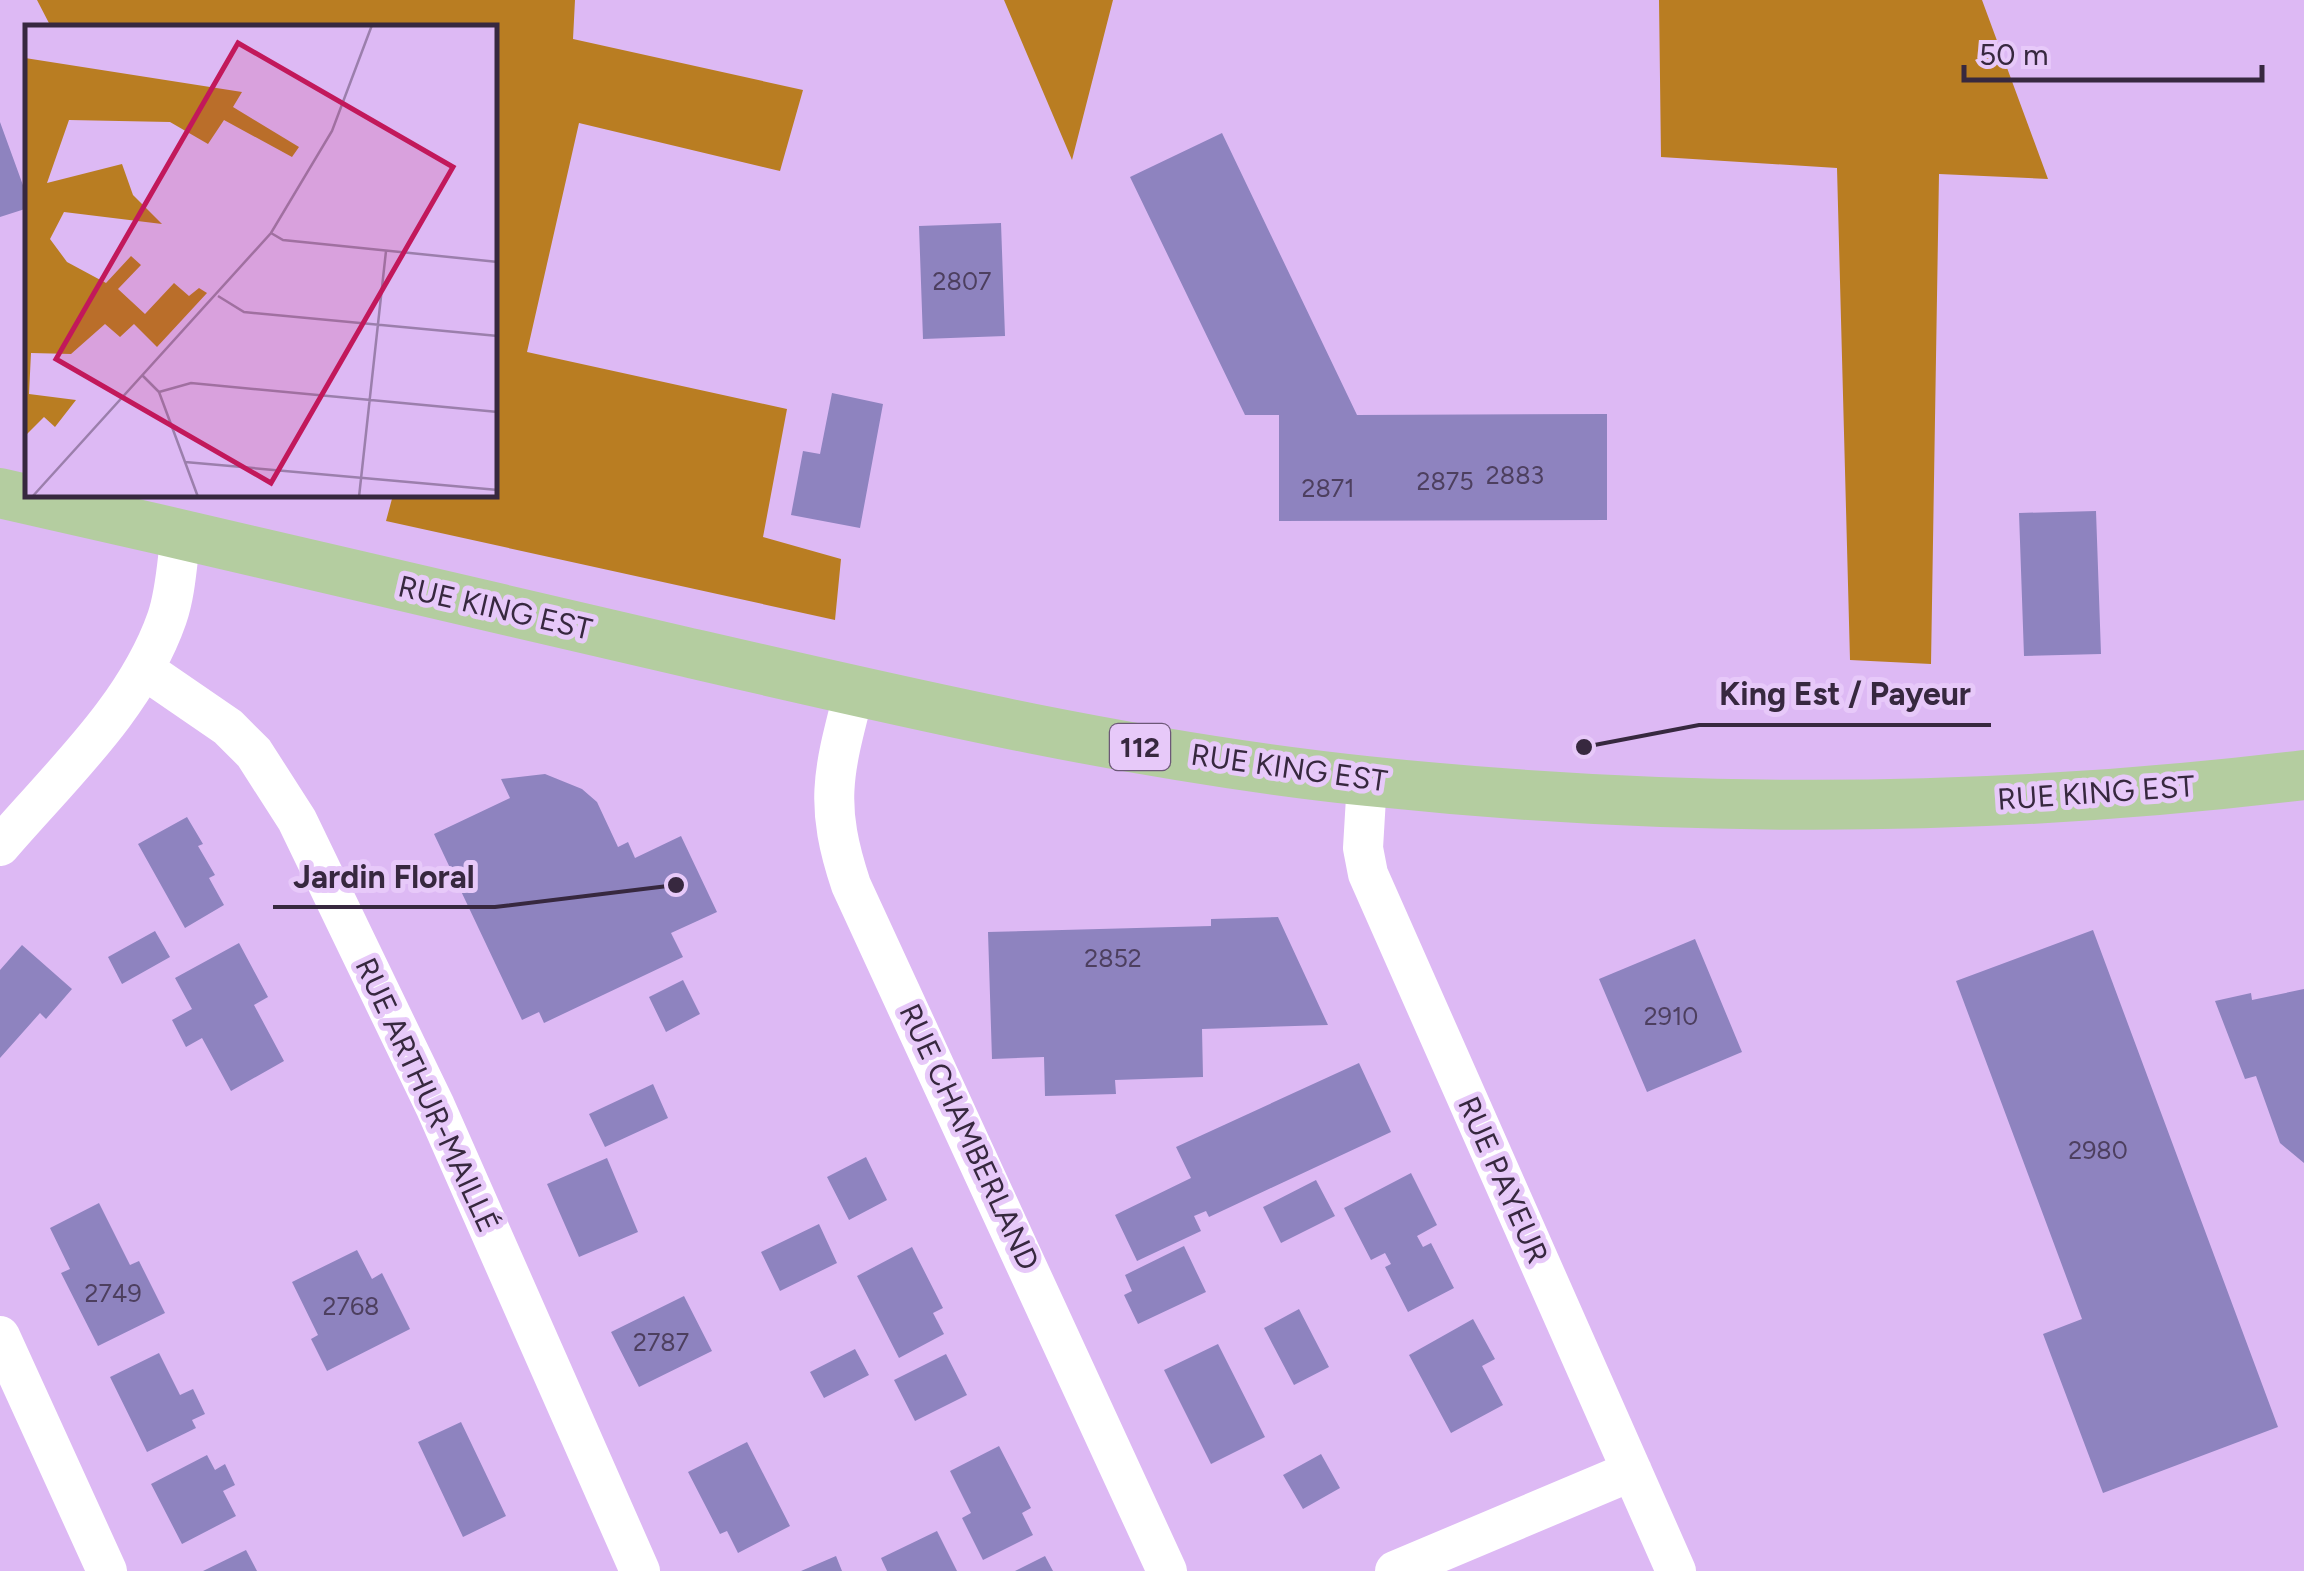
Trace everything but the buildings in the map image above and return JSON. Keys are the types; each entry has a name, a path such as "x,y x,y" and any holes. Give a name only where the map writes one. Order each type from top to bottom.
{"main road":[{"name":"RUE KING EST","path":"0,493 854,692 1024,727 1368,782 1499,794 1790,805 1940,804 2304,775"}],"street":[{"path":"0,846 109,719 145,670 169,612 181,534"},
{"name":"RUE ARTHUR-MAILLÉ","path":"145,670 228,727 271,777 297,820 434,1106 640,1571"},
{"name":"RUE CHAMBERLAND","path":"854,692 831,793 834,834 851,885 1168,1571"},
{"name":"RUE PAYEUR","path":"1368,782 1363,848 1368,874 1676,1571"},
{"path":"0,1336 107,1571"},
{"path":"1395,1571 1632,1470"}],"shaded area":[{"path":"37,0 575,0 573,39 803,90 780,171 579,123 527,352 787,409 763,537 841,559 835,620 386,521 392,498 498,498 498,25 50,25"},
{"path":"1004,0 1113,0 1072,160"},
{"path":"1659,0 1982,0 2048,179 1939,174 1931,664 1850,660 1837,168 1661,157"}],"place":[{"name":"King Est / Payeur","path":"1584,747"},
{"name":"Jardin Floral","path":"676,885"}]}
